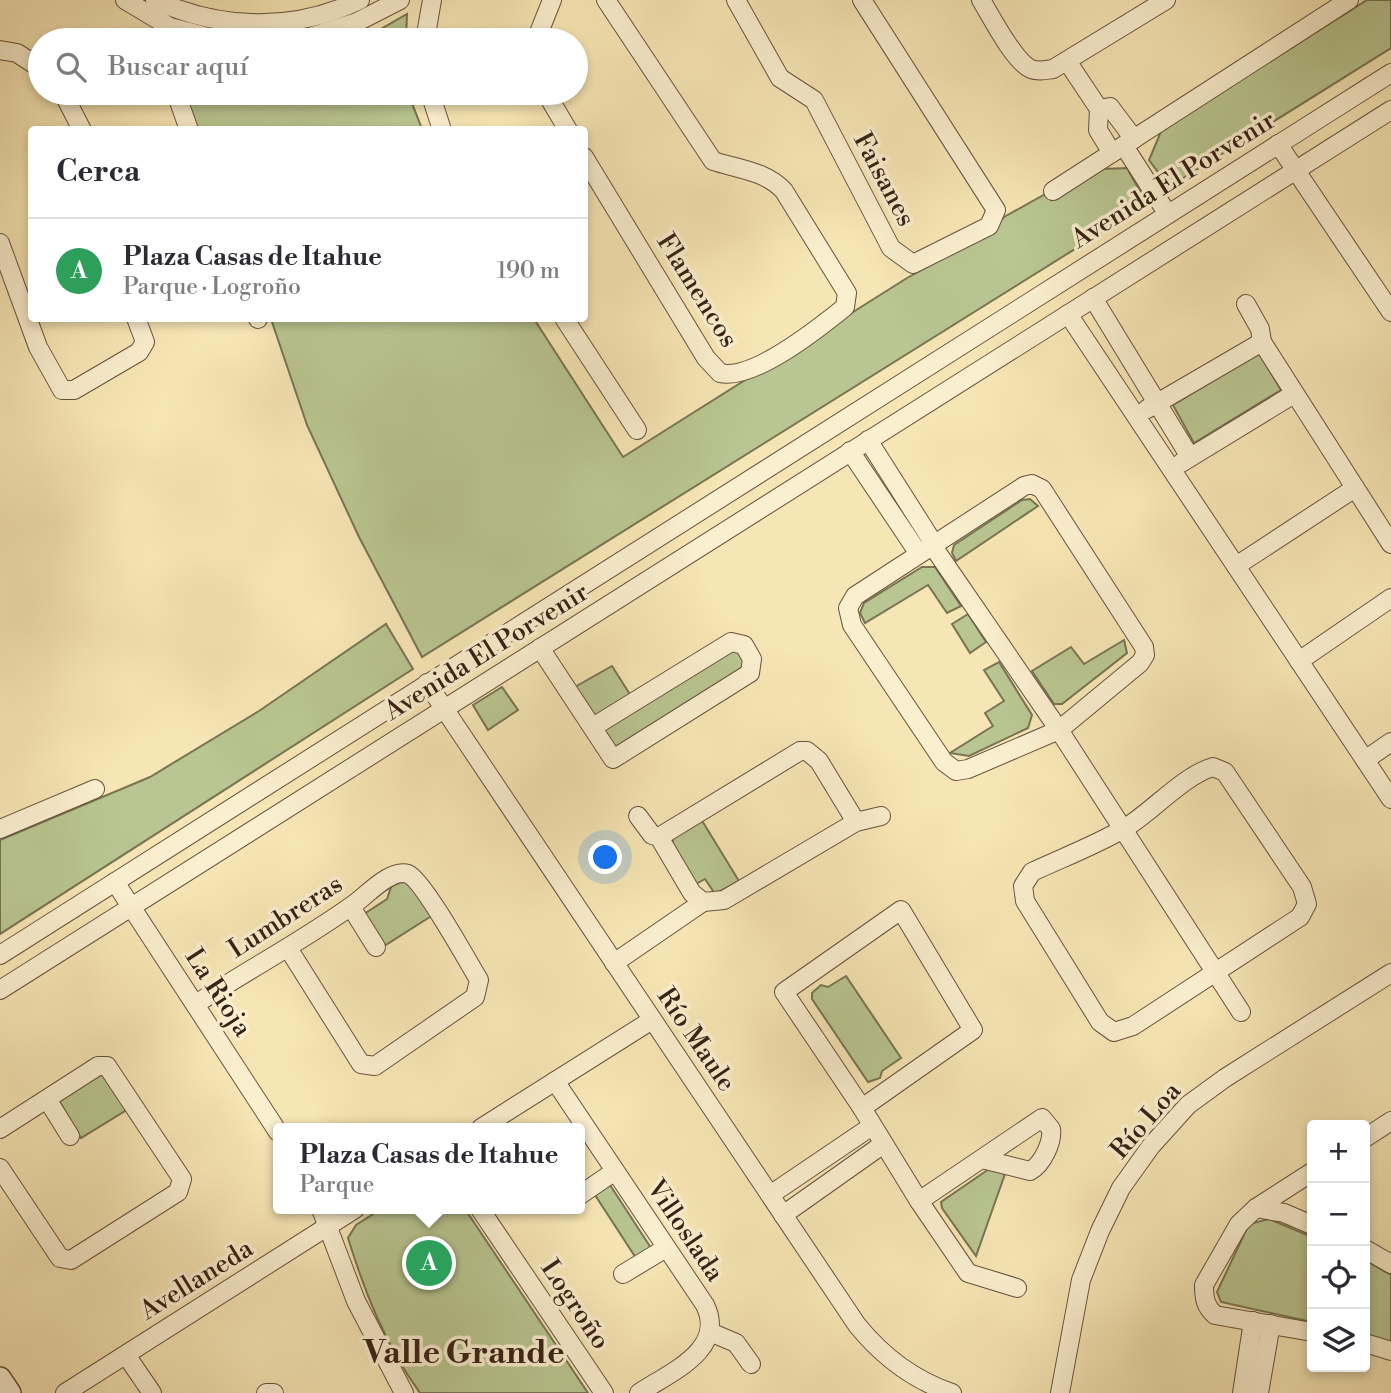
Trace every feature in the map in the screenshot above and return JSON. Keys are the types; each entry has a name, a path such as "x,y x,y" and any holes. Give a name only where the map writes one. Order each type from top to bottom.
{"street":[{"path":"125,0 161,28"},
{"path":"155,0 203,17 256,24 302,20 360,0"},
{"path":"342,28 400,0"},
{"path":"541,28 552,0"},
{"name":"Flamencos","path":"588,164 706,358 720,373 738,375 759,367 845,307 847,293 784,191 775,181 760,174 713,161 606,0"},
{"name":"Faisanes","path":"736,0 780,78 814,100 891,248 913,264 989,226 996,209 862,0"},
{"path":"983,1 1020,61 1030,69 1053,69 1166,0"},
{"path":"1053,191 1349,0"},
{"path":"427,28 431,2"},
{"path":"170,28 174,8"},
{"path":"0,50 17,53 28,60"},
{"path":"1067,61 1099,109 1098,130 1123,146"},
{"name":"Avenida El Porvenir","path":"0,955 1391,73"},
{"path":"69,105 80,126"},
{"path":"180,105 188,126"},
{"path":"434,105 442,126"},
{"path":"553,105 566,126"},
{"path":"1099,109 1110,107 1115,110 1123,146 1167,213"},
{"name":"Avenida El Porvenir","path":"0,990 1391,110"},
{"path":"1278,144 1391,312"},
{"path":"0,243 28,319"},
{"path":"1093,298 1190,457"},
{"path":"1246,304 1260,329 1262,342 1391,544"},
{"path":"1068,314 1391,799"},
{"path":"29,322 38,346 62,390 74,390 139,352 145,342 138,322"},
{"path":"567,322 637,430"},
{"path":"984,330 1001,356"},
{"path":"1136,416 1262,342"},
{"path":"1171,469 1294,394"},
{"path":"868,440 928,548"},
{"path":"850,451 928,548 1059,730 1241,1012"},
{"path":"1032,484 1042,489 1144,647 1145,655 1140,663 1059,730 968,769 956,771 944,762 852,625 848,608 855,596 928,548 1024,486 1032,484"},
{"path":"1236,566 1355,488"},
{"path":"1299,661 1391,598"},
{"path":"540,648 612,759 750,673 752,659 744,645 732,642 593,727"},
{"name":"Río Maule","path":"427,683 869,1340 911,1375 952,1393"},
{"path":"1365,760 1391,742"},
{"path":"659,837 800,751 807,751 819,761 856,822"},
{"path":"1213,767 1225,772 1302,887 1307,904 1300,917 1217,973 1133,1026 1114,1032 1100,1022 1025,901 1023,886 1032,872 1123,829 1160,804 1200,771 1213,767"},
{"path":"2,823 95,789"},
{"path":"638,816 652,835 659,837 692,893 702,902"},
{"path":"614,963 702,902 724,900 856,822 881,816"},
{"name":"Lumbreras","path":"196,1004 288,948 394,875 403,873 412,875 424,891 479,980 475,997 375,1066 361,1064 288,948"},
{"name":"La Rioja","path":"115,881 273,1124"},
{"path":"351,906 376,947"},
{"path":"862,1108 973,1030 901,910 784,992 968,1273 1017,1288"},
{"name":"Río Loa","path":"1060,1393 1082,1280 1090,1256 1122,1188 1151,1146 1188,1105 1225,1077 1391,973"},
{"path":"489,1123 652,1020"},
{"path":"0,1129 98,1066 107,1066 182,1179 178,1192 71,1260 60,1258 0,1168"},
{"name":"Villoslada","path":"555,1082 583,1123"},
{"path":"47,1099 70,1136"},
{"path":"1370,1135 1391,1121"},
{"name":"Villoslada","path":"585,1126 705,1305 710,1319 710,1332"},
{"path":"769,1195 872,1126"},
{"path":"783,1214 883,1145"},
{"path":"919,1201 982,1159"},
{"path":"585,1191 615,1171"},
{"path":"1307,1175 1255,1208 1239,1224 1204,1285 1207,1308 1215,1315 1307,1331"},
{"path":"1255,1208 1284,1213 1307,1223"},
{"path":"323,1214 356,1301 404,1393"},
{"name":"Avellaneda","path":"65,1393 347,1214"},
{"name":"Logroño","path":"483,1214 604,1393"},
{"path":"623,1274 666,1248"},
{"path":"1242,1393 1262,1322"},
{"path":"1259,1393 1262,1322"},
{"path":"639,1393 694,1357 710,1332 736,1343 751,1364"},
{"path":"1370,1345 1391,1351"},
{"path":"125,1355 152,1393"},
{"path":"0,1378 10,1393"},
{"path":"266,1393 274,1393"}],"green space":[{"path":"1367,0 1391,0 1391,48 1169,187 1149,160 1162,129"},
{"path":"407,14 406,28 382,28"},
{"path":"188,105 413,105 421,126 194,126"},
{"path":"1127,168 1147,204 422,657 359,537 307,425 272,322 536,322 623,457 907,278 990,232 1004,217 1047,193 1051,200 1103,169"},
{"path":"1259,353 1281,390 1194,443 1173,405"},
{"path":"1030,499 1038,506 956,561 952,553 954,545 1022,500"},
{"path":"922,567 935,567 961,606 947,613 928,585 865,623 860,613 864,603"},
{"path":"968,614 986,642 970,653 952,624"},
{"path":"386,624 413,669 0,934 0,840 150,777 259,711"},
{"path":"1124,640 1127,653 1062,704 1054,704 1032,671 1071,647 1084,664"},
{"path":"732,650 741,653 747,665 627,747 608,745 573,688 612,666 638,707"},
{"path":"999,662 1032,715 1028,728 969,756 950,753 993,726 985,713 1004,701 984,670"},
{"path":"502,687 518,710 488,730 473,705"},
{"path":"701,819 739,881 715,894 705,879 696,884 672,846 674,834"},
{"path":"399,881 413,883 433,915 384,946 364,914 387,899 391,887"},
{"path":"846,976 901,1058 882,1071 880,1078 868,1082 812,999 812,993 821,985 828,987"},
{"path":"98,1073 110,1076 130,1108 81,1138 59,1101"},
{"path":"989,1169 1005,1174 976,1256 942,1208 941,1202"},
{"path":"610,1185 651,1248 636,1258 595,1195"},
{"path":"373,1214 468,1214 588,1393 420,1393 397,1357 362,1279 348,1238 356,1225"},
{"path":"1269,1219 1307,1235 1307,1321 1221,1302 1217,1292 1249,1224"},
{"path":"1370,1263 1391,1275 1391,1343 1370,1336"}],"place":[{"name":"Plaza Casas de Itahue","path":"429,1263"}],"district":[{"name":"Valle Grande","path":"464,1351"}]}
